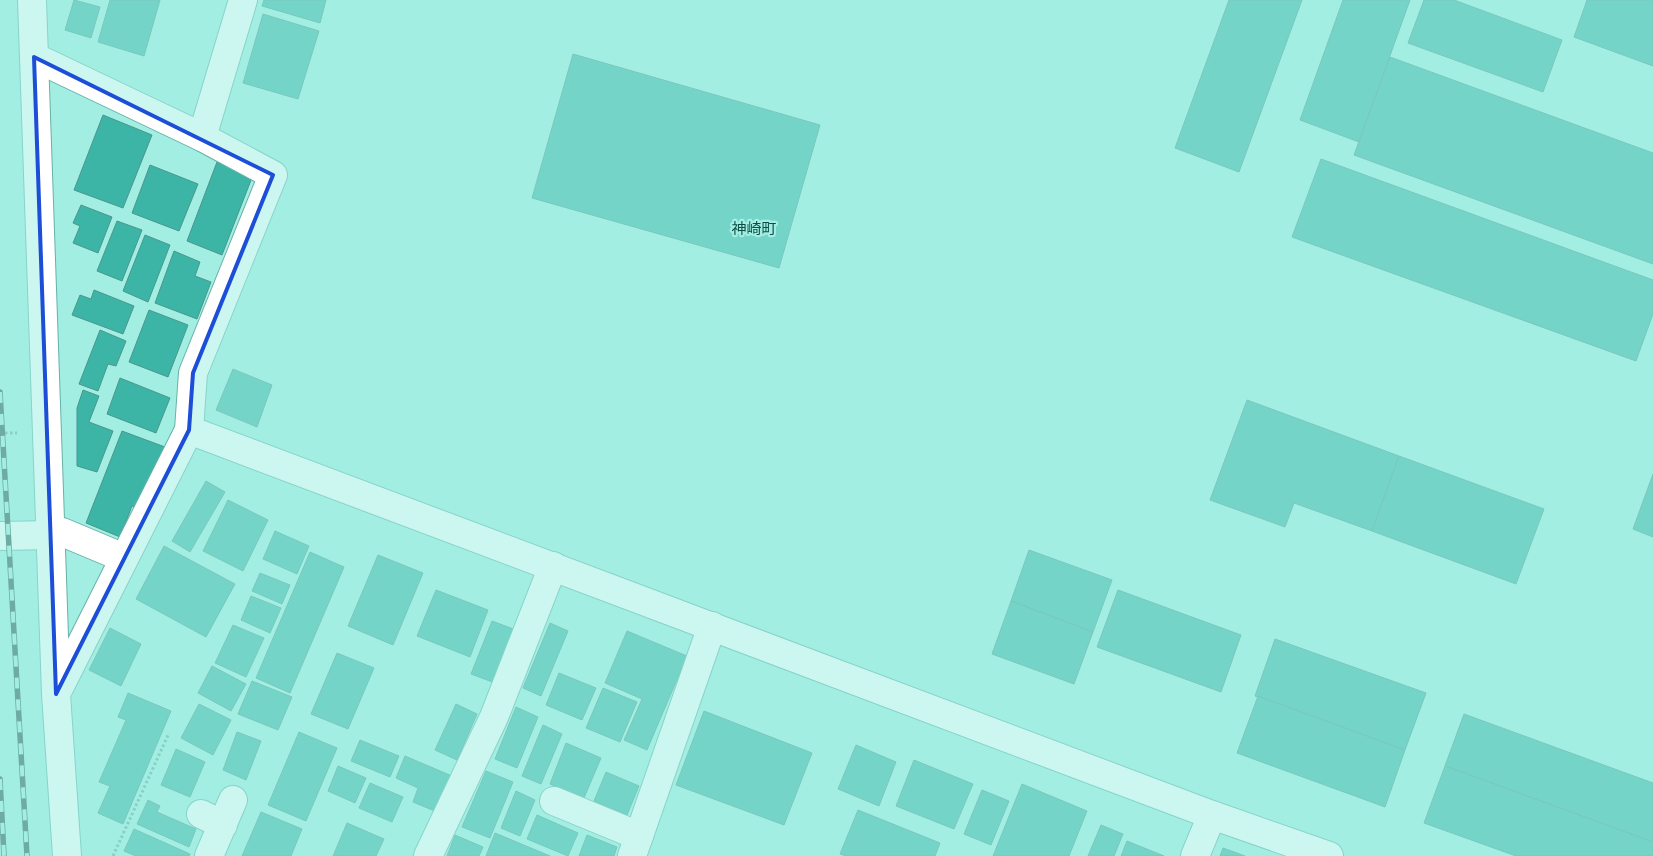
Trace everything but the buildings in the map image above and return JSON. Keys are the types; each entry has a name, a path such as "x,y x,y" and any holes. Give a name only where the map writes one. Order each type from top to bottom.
{"street":[{"path":"32,0 56,694 67,856"},
{"path":"202,137 242,0"},
{"path":"34,57 202,137 273,175 193,373 189,430 56,694"},
{"path":"189,430 1212,815 1329,856"},
{"path":"0,536 51,535 62,532 124,558"},
{"path":"428,856 494,716 553,566"},
{"path":"554,801 635,846 712,626"},
{"path":"209,856 212,820 233,800"},
{"path":"1195,856 1212,815"}],"path":[{"path":"113,856 170,732"}],"highlighted area":[{"path":"34,57 273,175 193,373 189,430 56,694"}],"railway":[{"path":"0,392 27,856"},
{"path":"0,779 4,856"}],"district":[{"name":"神崎町","path":"754,229"}]}
